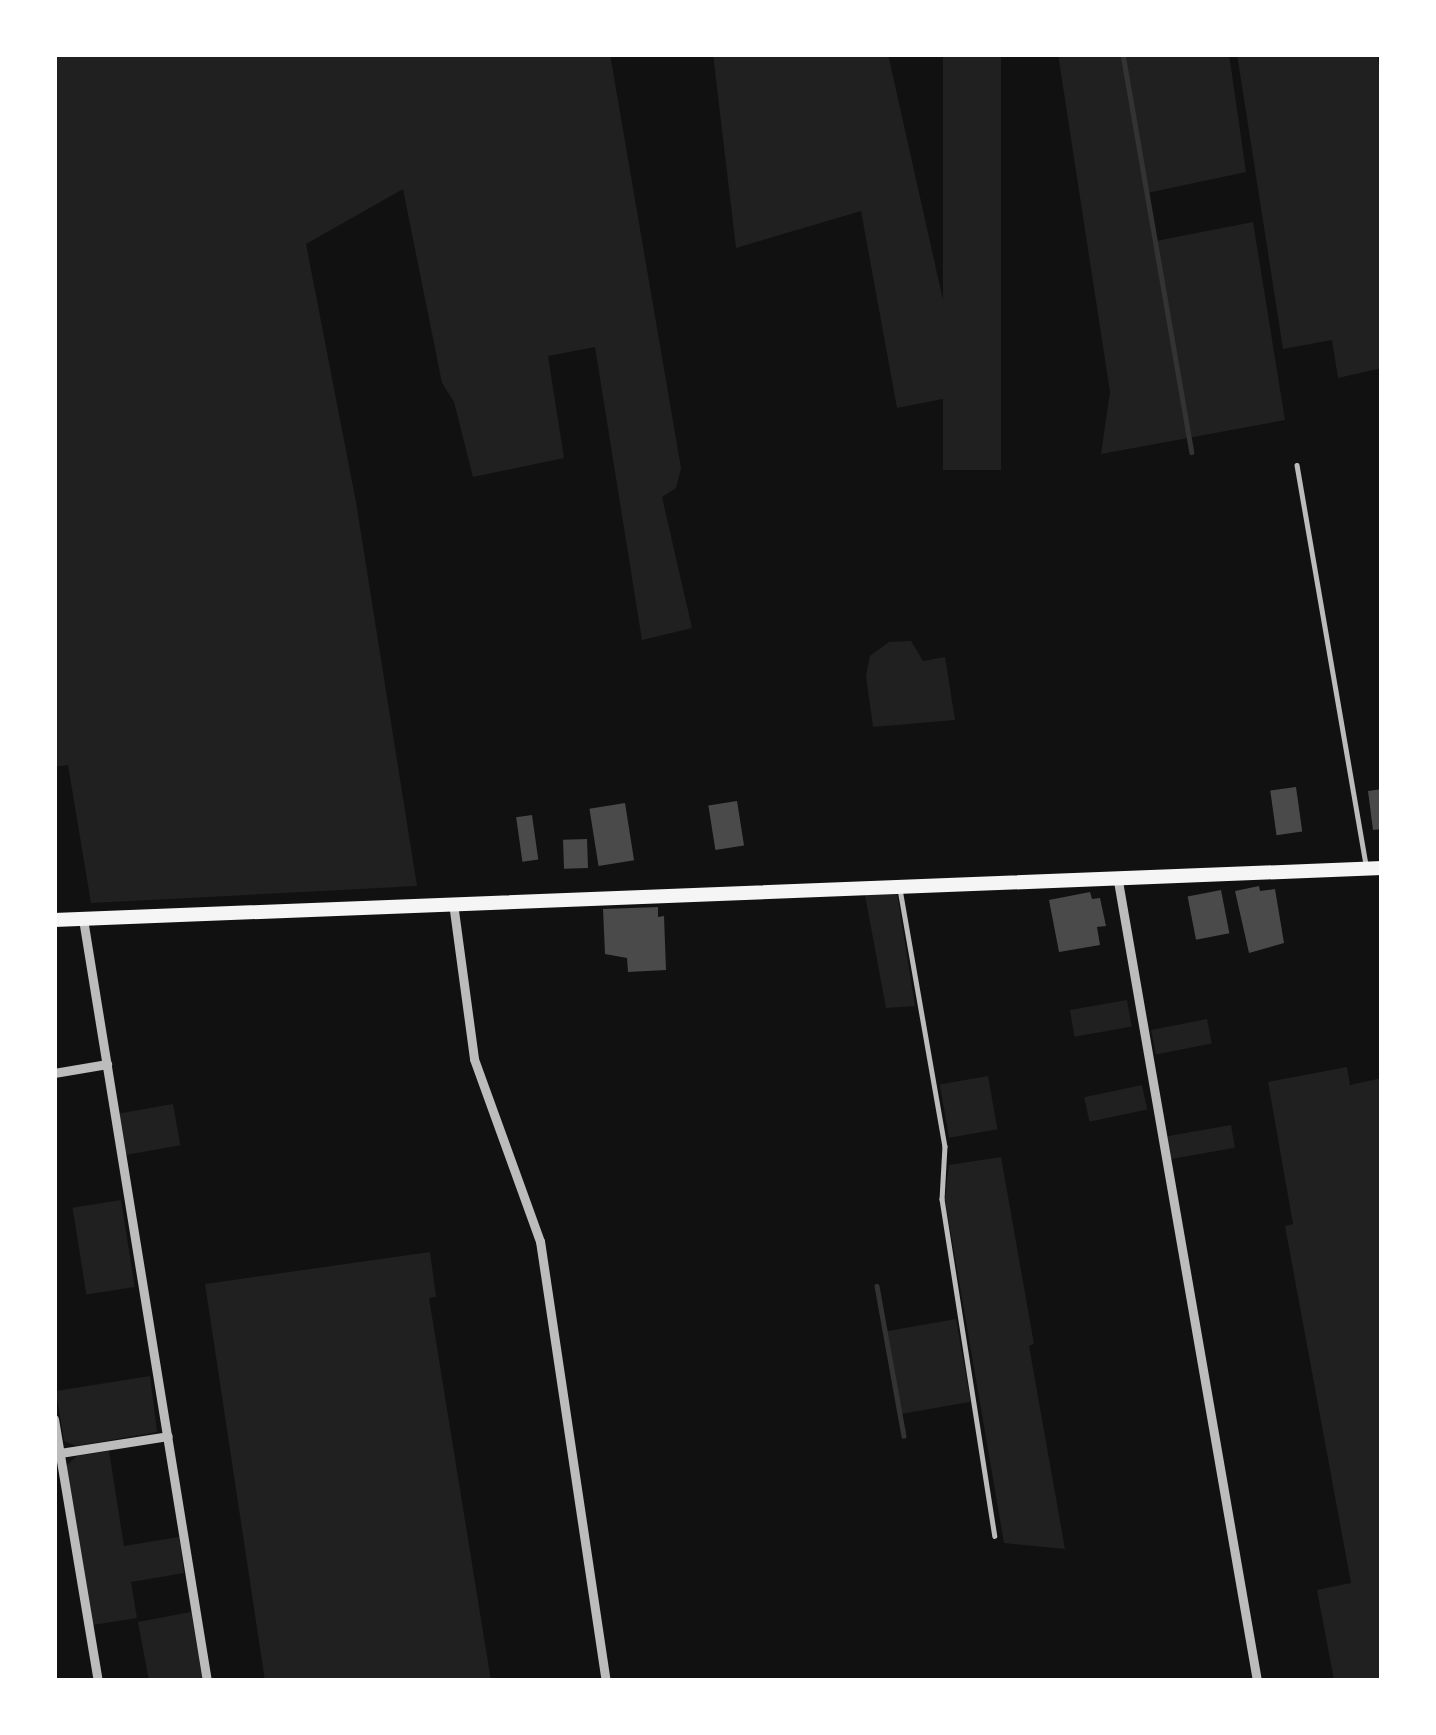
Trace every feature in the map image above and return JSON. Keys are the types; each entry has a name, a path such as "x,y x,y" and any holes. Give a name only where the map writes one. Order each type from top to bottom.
{"main road":[{"path":"54,920 1375,868"}],"street":[{"path":"1118,880 1257,1681"},
{"path":"453,902 452,927 474,1059 540,1241 606,1681"},
{"path":"83,919 207,1681"},
{"path":"54,1073 107,1064"},
{"path":"54,1419 98,1681"},
{"path":"60,1453 168,1436"}],"lane":[{"path":"1297,465 1375,868"},
{"path":"900,889 945,1146 942,1198 995,1536"}],"shaded area":[{"path":"54,54 610,54 681,468 676,488 662,497 692,628 642,640 595,347 548,356 564,458 473,477 454,402 442,383 403,189 306,244 356,502 417,886 91,903 68,765 54,767"},
{"path":"713,54 888,54 945,309 958,396 897,408 861,211 736,248"},
{"path":"943,54 1001,54 1001,470 943,470"},
{"path":"1058,54 1229,54 1246,172 1147,193 1156,241 1253,222 1285,420 1101,454 1110,392"},
{"path":"1237,54 1377,54 1382,84 1382,368 1338,378 1332,340 1283,349"},
{"path":"911,641 923,661 945,657 955,720 873,727 866,676 870,656 889,642"},
{"path":"897,893 915,1006 886,1008 865,895"},
{"path":"1127,1000 1132,1027 1075,1037 1070,1010"},
{"path":"1207,1019 1212,1044 1156,1054 1151,1030"},
{"path":"1347,1067 1350,1085 1382,1078 1382,1681 1334,1680 1317,1590 1351,1583 1285,1226 1293,1224 1268,1082"},
{"path":"988,1076 997,1129 949,1138 940,1085"},
{"path":"1142,1085 1147,1109 1089,1122 1084,1097"},
{"path":"173,1104 180,1145 125,1155 118,1114"},
{"path":"1231,1125 1235,1148 1171,1159 1167,1136"},
{"path":"1001,1157 1065,1549 1004,1543 945,1199 949,1165"},
{"path":"121,1200 135,1287 86,1295 73,1208"},
{"path":"430,1252 436,1297 429,1298 491,1681 265,1681 205,1284"},
{"path":"956,1319 971,1402 900,1414 885,1332"},
{"path":"150,1376 157,1432 76,1446 64,1441 56,1391"},
{"path":"109,1451 124,1546 179,1537 184,1573 131,1582 137,1618 93,1625 66,1466 77,1456"},
{"path":"191,1612 203,1681 149,1681 138,1622"}],"building":[{"path":"1296,787 1302,832 1277,835 1270,791"},
{"path":"1382,789 1382,829 1373,830 1368,791"},
{"path":"737,801 744,845 715,850 708,806"},
{"path":"625,803 634,860 599,866 589,809"},
{"path":"532,815 538,860 522,862 516,817"},
{"path":"587,839 588,868 564,869 563,840"},
{"path":"1259,886 1260,891 1275,889 1284,943 1249,953 1235,891"},
{"path":"1221,890 1229,933 1196,940 1188,896"},
{"path":"1090,892 1092,899 1100,898 1106,926 1097,927 1100,945 1059,952 1049,900"},
{"path":"658,907 658,917 664,916 666,970 628,972 627,958 605,954 603,909"}],"waterway":[{"path":"1123,54 1192,452"},
{"path":"877,1286 904,1436"}]}
